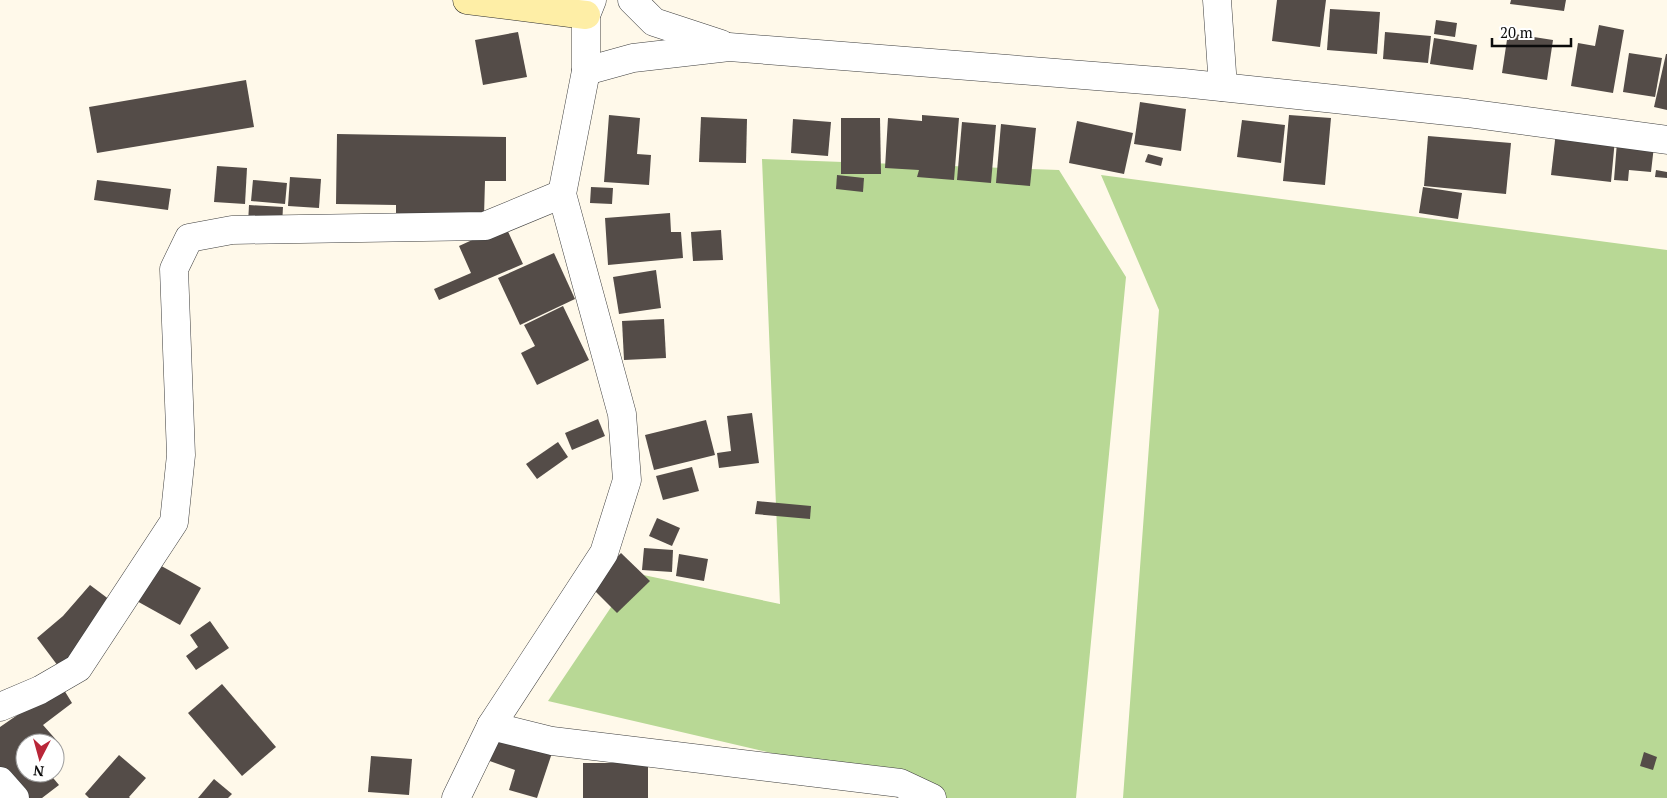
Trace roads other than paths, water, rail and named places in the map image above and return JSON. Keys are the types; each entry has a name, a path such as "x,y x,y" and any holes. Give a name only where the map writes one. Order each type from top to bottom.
{"main road":[{"path":"467,0 589,7"}],"street":[{"path":"632,0 654,22 730,47"},
{"path":"1217,0 1223,87"},
{"path":"456,798 491,726 604,553 627,480 622,414 562,194 586,71 589,7"},
{"path":"586,71 633,58 730,47 1223,87 1467,113 1667,140"},
{"path":"0,707 40,690 78,668 174,522 181,455 174,269 189,238 232,230 485,226 562,194"},
{"path":"491,726 552,741 900,783 932,798"},
{"path":"0,781 15,798"}]}
